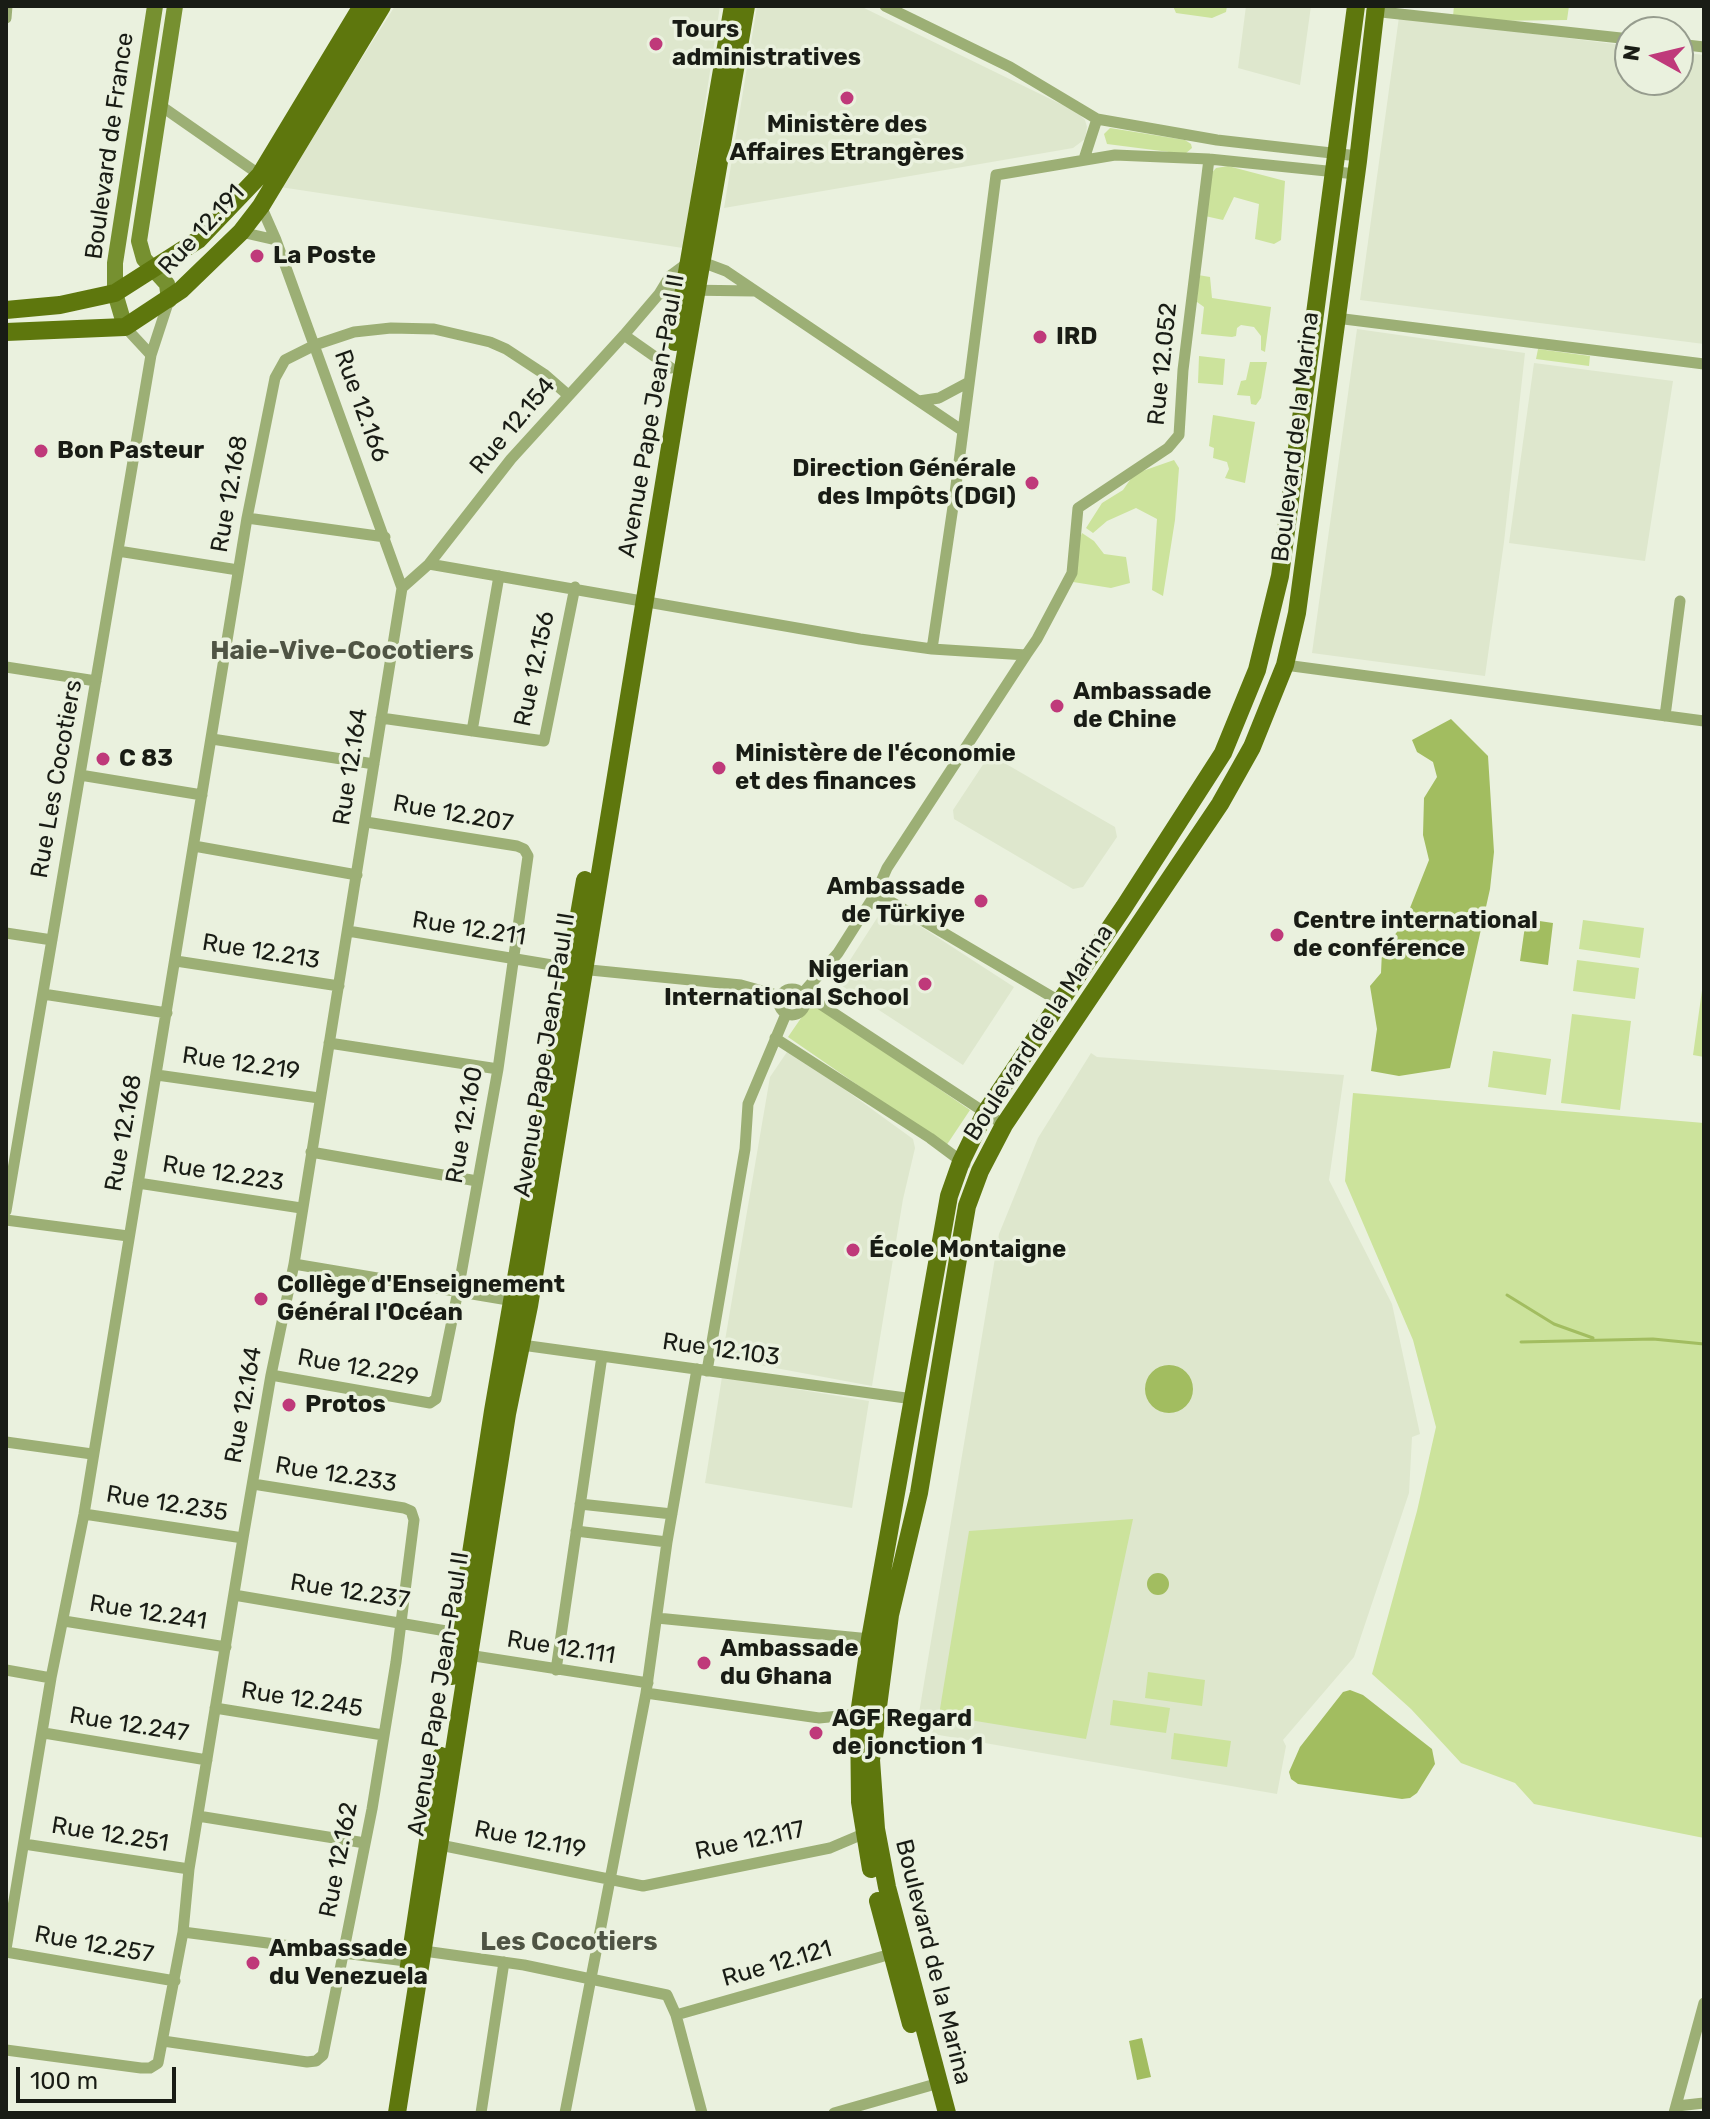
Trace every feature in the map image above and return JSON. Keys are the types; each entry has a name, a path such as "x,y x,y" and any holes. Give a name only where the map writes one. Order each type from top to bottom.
{"main road":[{"name":"Rue 12.191","path":"115,293 198,240 260,175 362,6"},
{"name":"Rue 12.191","path":"6,332 125,327 169,300 241,232 261,206 382,6"},
{"name":"Avenue Pape Jean-Paul II","path":"695,262 733,6"},
{"name":"Avenue Pape Jean-Paul II","path":"397,2113 458,1633 493,1411 576,968 695,262 746,6"},
{"name":"Boulevard de la Marina","path":"947,2113 934,2085 891,1954 863,1834 858,1775 859,1714 870,1639 941,1230 961,1162 985,1113 1223,753 1257,670 1280,576 1334,164 1366,8"},
{"name":"Boulevard de la Marina","path":"934,2113 934,2085 876,1829 871,1760 890,1615 919,1493 965,1217 980,1171 1004,1125 1220,804 1252,747 1285,665 1297,613 1357,165 1366,8"},
{"name":"Avenue Pape Jean-Paul II","path":"639,600 671,368 690,290"},
{"path":"6,310 60,305 115,293"},
{"name":"Avenue Pape Jean-Paul II","path":"385,2113 440,1845 513,1380 522,1345 576,968"}],"street":[{"path":"6,18 7,6"},
{"name":"Boulevard de France","path":"125,327 115,293 115,263 155,6"},
{"name":"Boulevard de France","path":"169,300 167,284 144,259 139,241 175,6"},
{"path":"885,6 1010,67 1097,119 1334,164 1357,165"},
{"path":"1366,8 1614,37"},
{"path":"161,106 260,175"},
{"path":"1084,159 1097,119"},
{"name":"Rue 12.052","path":"803,996 838,953 876,893 887,868 1037,639 1072,573 1078,508 1168,448 1179,435 1203,159 1199,138"},
{"path":"932,649 996,175 1115,155 1357,165"},
{"name":"Rue 12.166","path":"261,206 315,345 402,588"},
{"path":"241,232 276,240"},
{"path":"695,262 726,271 963,431"},
{"name":"Rue 12.154","path":"402,588 429,564 511,459 624,335 670,276 695,262"},
{"path":"659,294 690,290 754,291"},
{"name":"Rue Les Cocotiers","path":"7,1203 151,355 169,300"},
{"path":"1336,318 1704,364"},
{"path":"125,327 151,355"},
{"name":"Rue 12.168","path":"6,1950 10,1898 24,1844 51,1678 84,1514 238,570 275,378 285,360 315,345 366,331 434,329 490,342 506,349 544,374 568,395"},
{"path":"624,335 671,368"},
{"path":"919,401 939,398 969,382"},
{"path":"247,518 385,537"},
{"path":"118,551 238,570"},
{"path":"429,564 932,649 1026,655"},
{"path":"472,731 499,576"},
{"name":"Rue 12.156","path":"381,718 544,741 575,587"},
{"name":"Rue 12.164","path":"163,2041 183,1932 189,1869 243,1538 294,1264 402,588"},
{"path":"1665,716 1680,601"},
{"path":"1285,665 1704,721"},
{"path":"6,667 96,681"},
{"path":"212,739 374,764"},
{"path":"80,775 202,795"},
{"name":"Rue 12.207","path":"366,822 517,846 524,849 528,856"},
{"path":"194,846 357,875"},
{"name":"Rue 12.160","path":"436,1399 498,1069 528,856"},
{"path":"876,893 1059,1001"},
{"name":"Rue 12.211","path":"348,931 576,968 741,985 780,996"},
{"path":"6,933 52,940"},
{"name":"Rue 12.213","path":"176,961 339,986"},
{"path":"803,996 801,1012 796,1015 786,1014 779,1007 780,996 788,990 803,996 817,1002 1004,1125"},
{"path":"43,994 167,1013"},
{"path":"565,2113 647,1688 672,1514 745,1149 748,1104 786,1014"},
{"path":"775,1038 930,1138 961,1162 980,1171"},
{"path":"329,1043 498,1069"},
{"name":"Rue 12.219","path":"157,1075 319,1098"},
{"path":"311,1152 477,1181"},
{"name":"Rue 12.223","path":"138,1183 301,1208"},
{"path":"6,1220 128,1236"},
{"path":"294,1264 514,1301"},
{"name":"Rue 12.103","path":"522,1345 913,1399"},
{"path":"556,1670 602,1356"},
{"name":"Rue 12.229","path":"271,1375 430,1403 436,1399"},
{"path":"6,1442 92,1454"},
{"name":"Rue 12.233","path":"253,1484 411,1511"},
{"path":"580,1504 672,1514"},
{"name":"Rue 12.162","path":"163,2041 307,2062 316,2061 323,2055 365,1843 402,1624 414,1520 411,1511"},
{"name":"Rue 12.235","path":"84,1514 243,1538"},
{"path":"576,1531 667,1542"},
{"name":"Rue 12.237","path":"234,1595 458,1633"},
{"path":"657,1618 870,1639"},
{"name":"Rue 12.241","path":"64,1621 226,1647"},
{"name":"Rue 12.111","path":"468,1655 819,1718 859,1714"},
{"path":"6,1670 51,1678"},
{"name":"Rue 12.245","path":"215,1708 383,1735"},
{"name":"Rue 12.247","path":"44,1733 207,1760"},
{"path":"198,1816 365,1843"},
{"name":"Rue 12.117","path":"643,1886 830,1848 863,1834"},
{"name":"Rue 12.251","path":"24,1844 189,1869"},
{"name":"Rue 12.119","path":"440,1845 643,1886"},
{"path":"183,1932 418,1958 504,1962 667,1995 676,2015 702,2113"},
{"name":"Rue 12.257","path":"6,1950 175,1981"},
{"name":"Rue 12.121","path":"676,2015 891,1954"},
{"path":"481,2113 504,1962"},
{"path":"1704,2003 1676,2110 1704,2103"},
{"path":"6,2050 150,2068 158,2063 163,2041"},
{"path":"834,2113 934,2085"}],"shaded area":[{"path":"395,6 720,6 683,248 280,187"},
{"path":"757,6 860,6 1077,112 1085,120 1085,139 1073,148 724,208"},
{"path":"1173,6 1227,6 1226,12 1212,18 1176,13"},
{"path":"1246,6 1311,6 1300,85 1238,68"},
{"path":"1454,6 1569,6 1567,20 1491,21 1453,16"},
{"path":"1399,17 1614,44 1614,96 1694,96 1694,54 1704,55 1704,344 1360,300"},
{"path":"1110,128 1185,140 1192,148 1185,154 1107,144 1104,134"},
{"path":"1228,166 1285,181 1281,240 1274,244 1255,239 1259,204 1234,197 1223,220 1205,216 1210,175 1216,168"},
{"path":"1198,275 1210,277 1212,298 1271,307 1265,352 1261,350 1261,336 1254,327 1241,325 1237,328 1236,336 1232,337 1201,334 1204,307 1197,302"},
{"path":"1357,329 1525,353 1485,676 1312,653"},
{"path":"1538,349 1590,356 1589,366 1536,359"},
{"path":"1199,356 1225,359 1223,385 1198,383"},
{"path":"1250,362 1267,362 1261,398 1256,405 1251,404 1250,396 1237,395 1241,381 1246,380"},
{"path":"1534,363 1673,381 1645,561 1509,543"},
{"path":"1213,415 1255,422 1245,483 1225,478 1229,469 1227,462 1213,458 1214,448 1209,446"},
{"path":"1174,460 1179,468 1175,520 1163,596 1152,590 1157,519 1136,508 1107,521 1093,533 1086,528 1102,503 1123,490 1134,474"},
{"path":"1082,533 1094,541 1104,554 1126,557 1130,583 1111,588 1073,582"},
{"path":"1451,719 1488,756 1494,852 1490,889 1450,1068 1399,1076 1371,1071 1377,1029 1370,986 1381,973 1382,951 1404,923 1429,860 1423,835 1424,798 1437,777 1433,762 1417,752 1412,740"},
{"path":"994,757 1115,827 1117,837 1083,887 1073,889 954,819 953,810 986,760"},
{"name":"Nigerian International School","path":"886,904 1014,987 963,1065 836,982"},
{"path":"1526,919 1553,923 1548,965 1520,961"},
{"path":"1583,920 1644,928 1640,958 1579,949"},
{"path":"1577,960 1639,968 1635,999 1573,991"},
{"path":"1704,976 1704,1057 1693,1055"},
{"path":"812,1002 970,1110 946,1146 788,1037"},
{"path":"1572,1014 1631,1021 1620,1110 1561,1103"},
{"path":"789,1049 913,1139 915,1148 903,1199 872,1386 722,1358 770,1077"},
{"path":"1493,1051 1551,1059 1546,1095 1488,1087"},
{"path":"1091,1053 1097,1057 1344,1075 1329,1180 1392,1304 1420,1434 1412,1437 1409,1493 1354,1657 1283,1740 1286,1746 1277,1794 916,1731 999,1234 1038,1138"},
{"path":"1353,1093 1704,1123 1704,1838 1534,1804 1515,1783 1461,1763 1411,1709 1372,1674 1417,1511 1436,1427 1413,1340 1345,1181"},
{"path":"1169,1365 1186,1372 1193,1389 1186,1406 1169,1413 1152,1406 1145,1389 1152,1372"},
{"path":"722,1377 869,1401 852,1508 705,1483"},
{"path":"1133,1519 1086,1739 939,1715 969,1531"},
{"path":"1158,1573 1166,1576 1169,1584 1166,1592 1158,1595 1150,1592 1147,1584 1150,1576"},
{"path":"1148,1672 1205,1680 1202,1706 1145,1698"},
{"path":"1350,1690 1363,1695 1432,1749 1435,1764 1417,1793 1410,1798 1298,1784 1291,1779 1289,1772 1300,1747 1343,1692"},
{"path":"1113,1700 1170,1708 1166,1733 1110,1725"},
{"path":"1174,1733 1231,1741 1227,1767 1171,1759"},
{"path":"1142,2038 1151,2077 1137,2080 1129,2041"}],"waterway":[{"path":"1507,1295 1554,1324 1593,1338"},
{"path":"1521,1342 1653,1339 1704,1344"}],"place":[{"name":"Tours administratives","path":"656,44"},
{"name":"Ministère des Affaires Etrangères","path":"847,98"},
{"name":"La Poste","path":"257,256"},
{"name":"IRD","path":"1040,337"},
{"name":"Bon Pasteur","path":"41,451"},
{"name":"Direction Générale des Impôts (DGI)","path":"1032,483"},
{"name":"Ambassade de Chine","path":"1057,706"},
{"name":"C 83","path":"103,759"},
{"name":"Ministère de l'économie et des finances","path":"719,768"},
{"name":"Ambassade de Türkiye","path":"981,901"},
{"name":"Centre international de conférence","path":"1277,935"},
{"name":"Nigerian International School","path":"925,984"},
{"name":"École Montaigne","path":"853,1250"},
{"name":"Collège d'Enseignement Général l'Océan","path":"261,1299"},
{"name":"Protos","path":"289,1405"},
{"name":"Ambassade du Ghana","path":"704,1663"},
{"name":"AGF Regard de jonction 1","path":"816,1733"},
{"name":"Ambassade du Venezuela","path":"253,1963"}],"district":[{"name":"Haie-Vive-Cocotiers","path":"342,651"},
{"name":"Les Cocotiers","path":"569,1942"}]}
